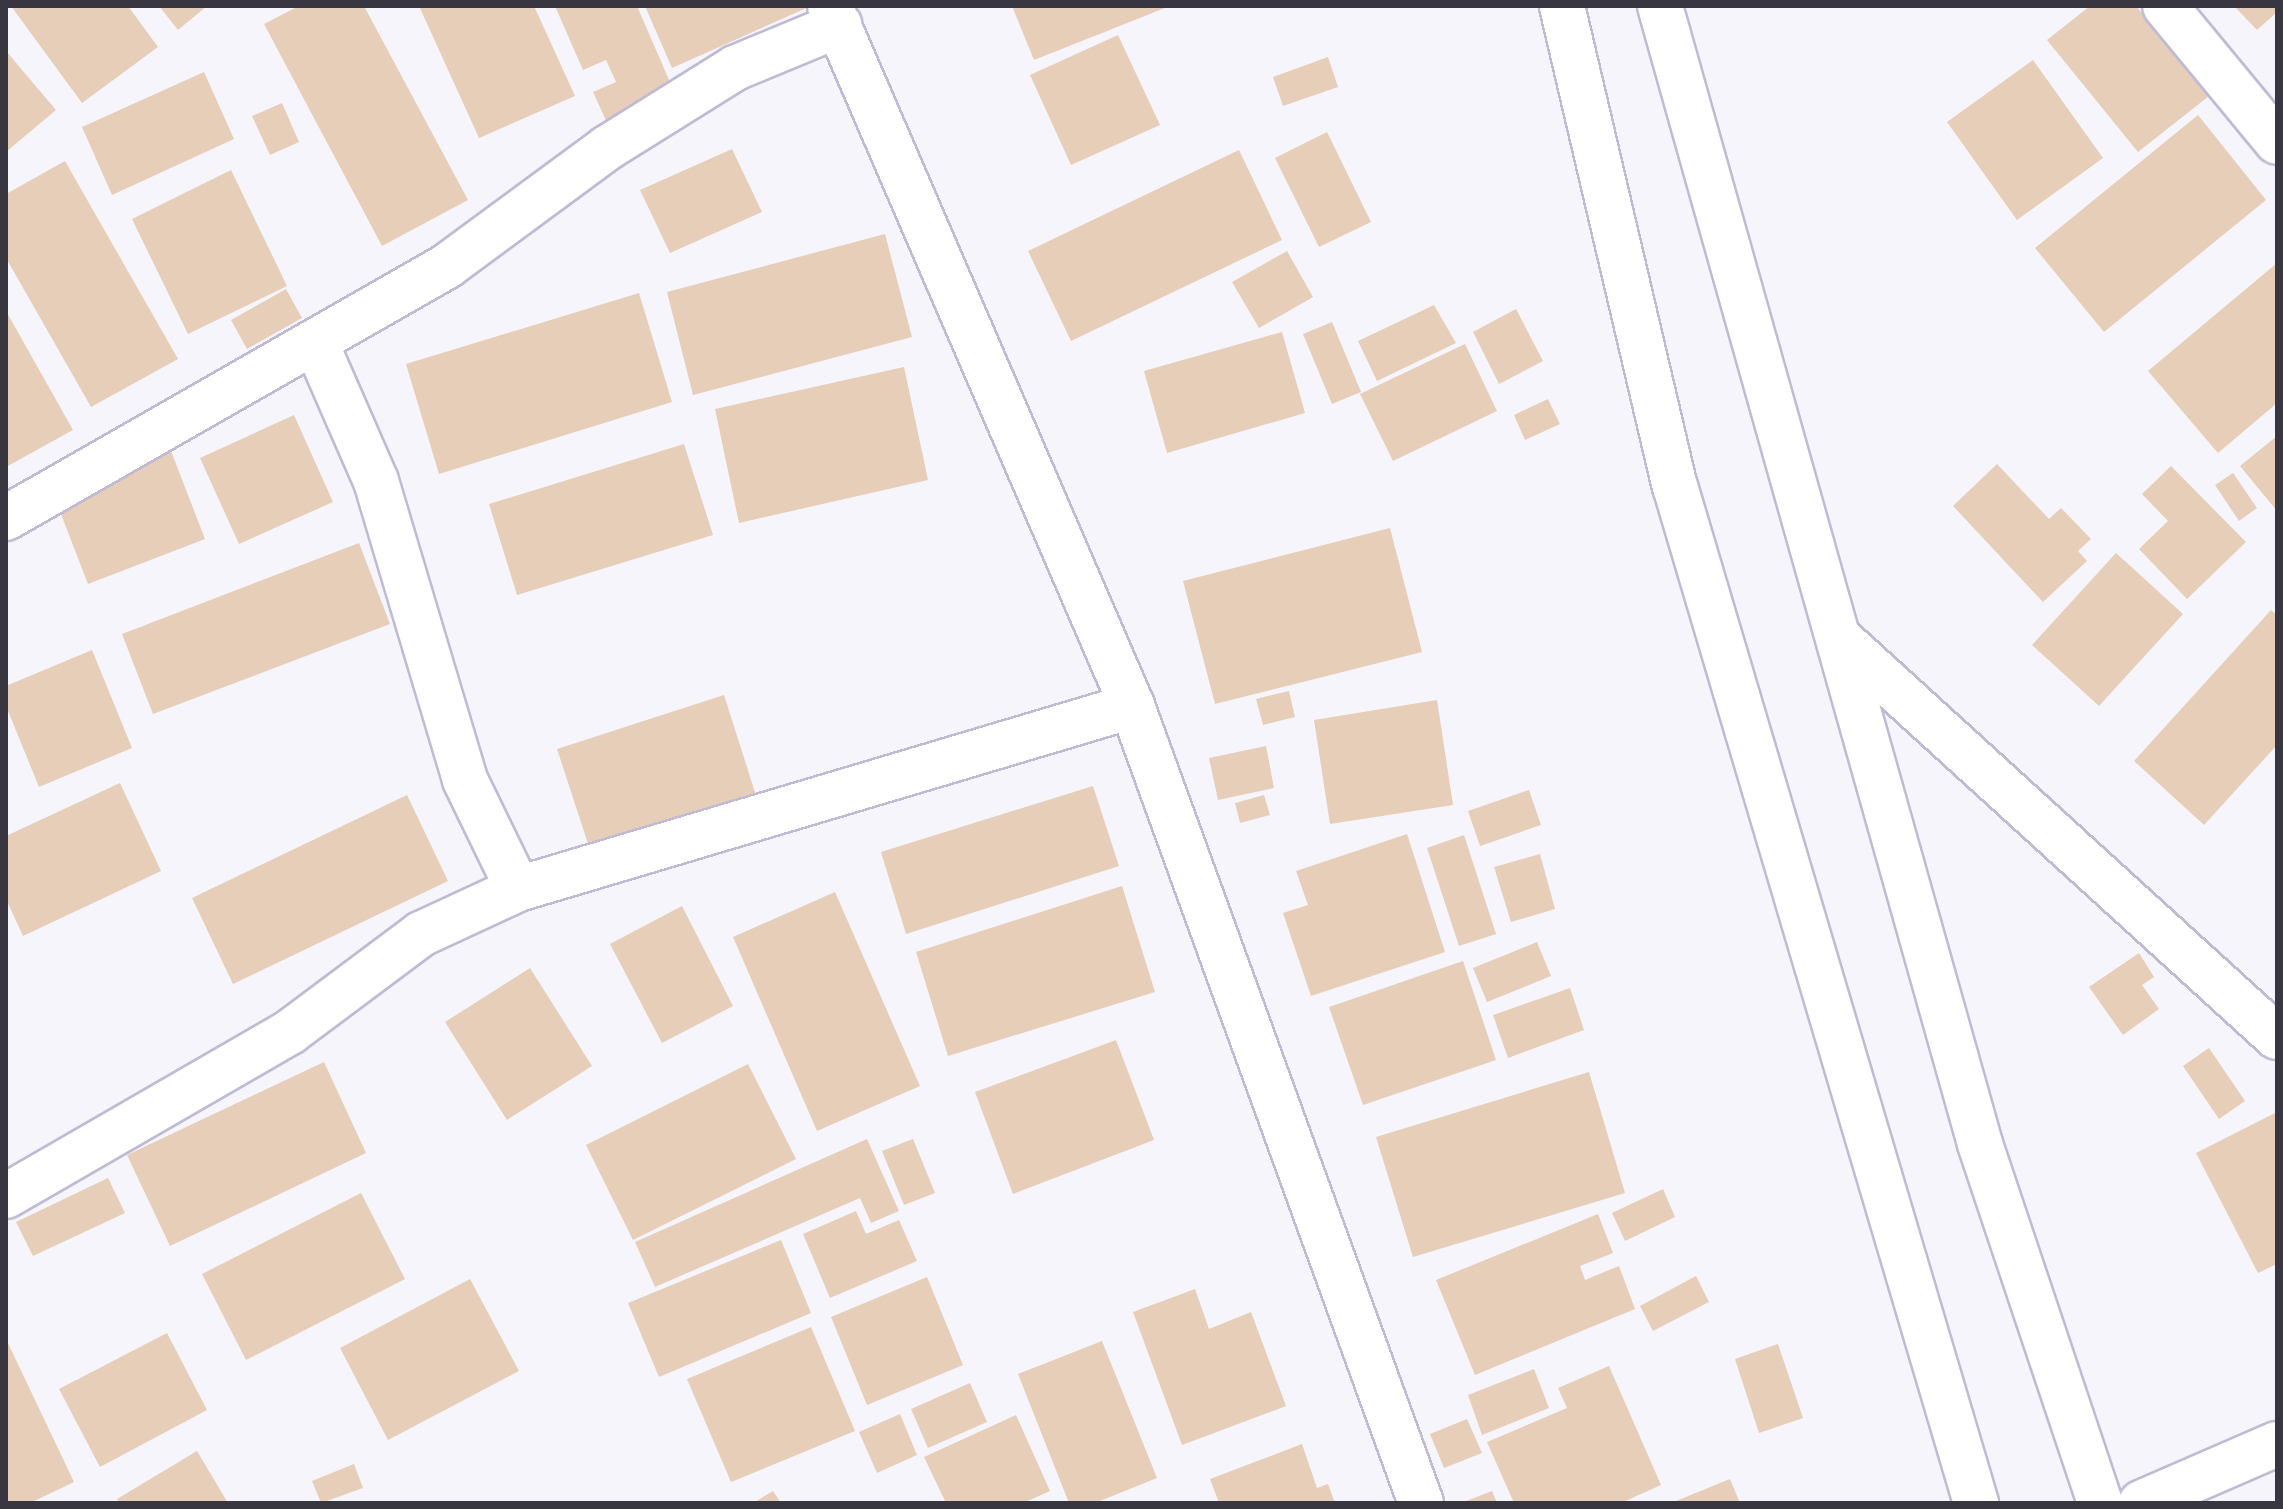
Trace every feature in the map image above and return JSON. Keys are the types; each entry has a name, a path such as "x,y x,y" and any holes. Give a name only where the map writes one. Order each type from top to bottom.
{"street":[{"path":"1562,6 1675,486 1976,1503"},
{"path":"1660,6 1980,1144 2100,1503"},
{"path":"2165,6 2277,142"},
{"path":"6,518 317,346 735,68 834,15 1132,706 1421,1503"},
{"path":"317,346 376,481 465,780 518,889"},
{"path":"1840,639 2277,1037"},
{"path":"6,1196 290,1032 421,934 518,889 1132,706"},
{"path":"2141,1503 2277,1444"}],"building":[{"path":"11,6 128,6 158,47 82,103"},
{"path":"159,6 207,6 178,30"},
{"path":"299,6 364,6 468,200 382,246 264,24"},
{"path":"419,6 534,6 575,96 479,138"},
{"path":"555,6 637,6 676,96 608,125 593,92 616,82 606,60 583,70"},
{"path":"645,6 811,6 672,68"},
{"path":"1012,6 1170,6 1034,60"},
{"path":"2090,6 2136,6 2209,96 2138,152 2047,40"},
{"path":"2234,6 2277,6 2277,12 2257,30"},
{"path":"1118,35 1160,125 1071,165 1030,75"},
{"path":"6,51 56,110 6,152"},
{"path":"1328,57 1338,87 1283,106 1273,77"},
{"path":"2033,60 2103,158 2017,220 1947,122"},
{"path":"204,72 234,139 112,195 82,127"},
{"path":"282,103 299,142 270,155 252,116"},
{"path":"2198,115 2266,200 2104,332 2035,248"},
{"path":"1327,132 1371,222 1319,247 1275,158"},
{"path":"732,149 762,212 670,253 640,190"},
{"path":"1239,150 1282,240 1071,341 1028,251"},
{"path":"65,161 178,359 91,407 6,258 6,194"},
{"path":"231,170 287,286 188,334 132,219"},
{"path":"885,234 912,337 693,395 667,292"},
{"path":"1287,251 1313,297 1259,328 1232,282"},
{"path":"2277,263 2277,403 2218,453 2148,371"},
{"path":"286,289 302,318 247,349 231,320"},
{"path":"639,293 672,402 439,474 406,364"},
{"path":"1434,305 1456,343 1377,381 1358,341"},
{"path":"1516,309 1543,361 1499,384 1473,332"},
{"path":"6,311 73,430 6,467"},
{"path":"1332,322 1361,392 1332,404 1303,334"},
{"path":"1282,332 1305,413 1167,453 1144,371"},
{"path":"1465,344 1497,411 1393,461 1360,394"},
{"path":"904,367 928,480 739,523 715,409"},
{"path":"1548,399 1560,424 1525,440 1514,415"},
{"path":"294,415 333,502 239,544 200,458"},
{"path":"2277,436 2277,511 2240,466"},
{"path":"684,444 713,535 517,595 489,504"},
{"path":"171,451 205,539 88,584 54,496"},
{"path":"1997,464 2049,519 2061,508 2091,539 2078,551 2087,561 2043,602 1953,506"},
{"path":"2171,466 2246,542 2187,599 2139,549 2168,521 2142,494"},
{"path":"2233,473 2257,508 2239,521 2215,485"},
{"path":"1390,528 1422,652 1215,704 1183,581"},
{"path":"359,543 390,624 153,714 122,634"},
{"path":"2116,553 2183,614 2099,706 2032,645"},
{"path":"2271,610 2277,615 2277,745 2204,825 2134,761"},
{"path":"92,650 132,748 39,787 6,706 6,686"},
{"path":"1289,691 1295,717 1263,725 1256,699"},
{"path":"724,695 759,805 593,859 557,749"},
{"path":"1437,700 1453,805 1330,824 1314,720"},
{"path":"1266,746 1274,788 1218,800 1209,758"},
{"path":"120,783 161,871 23,936 6,899 6,836"},
{"path":"1093,786 1119,866 906,934 881,852"},
{"path":"1529,790 1541,825 1480,846 1468,811"},
{"path":"407,795 448,881 233,984 192,898"},
{"path":"1264,795 1270,815 1240,823 1235,803"},
{"path":"1407,834 1445,952 1311,996 1283,913 1308,905 1296,871"},
{"path":"1464,835 1496,934 1459,946 1427,848"},
{"path":"1540,854 1555,909 1511,922 1494,867"},
{"path":"1122,886 1155,992 948,1056 916,952"},
{"path":"835,892 920,1086 817,1131 733,937"},
{"path":"682,906 733,1006 662,1043 610,944"},
{"path":"1537,942 1551,976 1487,1002 1473,968"},
{"path":"2139,953 2154,977 2142,985 2159,1009 2123,1035 2089,987"},
{"path":"1463,961 1496,1060 1363,1105 1329,1007"},
{"path":"530,968 592,1066 507,1120 445,1022"},
{"path":"1570,988 1584,1030 1508,1058 1493,1015"},
{"path":"1116,1040 1154,1140 1013,1194 975,1092"},
{"path":"2209,1048 2245,1101 2219,1119 2183,1066"},
{"path":"324,1062 366,1153 170,1246 127,1155"},
{"path":"748,1064 796,1159 633,1240 586,1145"},
{"path":"1589,1072 1625,1193 1413,1257 1376,1137"},
{"path":"2277,1112 2277,1264 2258,1273 2196,1153"},
{"path":"867,1139 899,1211 871,1223 860,1198 655,1287 635,1242"},
{"path":"913,1139 935,1193 904,1205 882,1151"},
{"path":"108,1178 125,1213 33,1256 16,1222"},
{"path":"1663,1189 1675,1217 1625,1241 1612,1213"},
{"path":"361,1193 405,1279 246,1360 202,1274"},
{"path":"856,1211 866,1234 899,1220 917,1261 830,1298 803,1234"},
{"path":"1598,1214 1613,1253 1580,1266 1585,1280 1619,1266 1635,1309 1475,1375 1436,1280"},
{"path":"781,1240 811,1313 659,1377 628,1303"},
{"path":"1696,1276 1709,1302 1653,1331 1640,1306"},
{"path":"927,1277 963,1365 867,1405 831,1317"},
{"path":"470,1279 519,1371 388,1440 340,1348"},
{"path":"1195,1289 1209,1329 1251,1312 1286,1406 1182,1445 1133,1312"},
{"path":"811,1327 855,1431 731,1482 687,1379"},
{"path":"167,1333 207,1410 100,1467 59,1389"},
{"path":"6,1339 74,1482 30,1503 6,1503"},
{"path":"1102,1341 1157,1478 1095,1503 1069,1503 1018,1374"},
{"path":"1778,1344 1803,1418 1759,1433 1735,1359"},
{"path":"1609,1366 1661,1485 1621,1503 1514,1503 1487,1442 1567,1408 1558,1388"},
{"path":"1534,1369 1549,1408 1482,1435 1468,1395"},
{"path":"970,1383 987,1422 928,1448 911,1409"},
{"path":"900,1414 917,1455 877,1473 859,1432"},
{"path":"1016,1415 1050,1491 1023,1503 946,1503 924,1457"},
{"path":"1467,1419 1482,1453 1444,1468 1430,1434"},
{"path":"1302,1444 1317,1488 1328,1484 1335,1503 1219,1503 1210,1479"},
{"path":"197,1451 228,1503 120,1503 117,1499"},
{"path":"354,1464 363,1488 321,1503 312,1481"},
{"path":"1730,1479 1740,1503 1671,1503"},
{"path":"773,1491 781,1503 753,1503"},
{"path":"1492,1491 1497,1503 1461,1503"}]}
